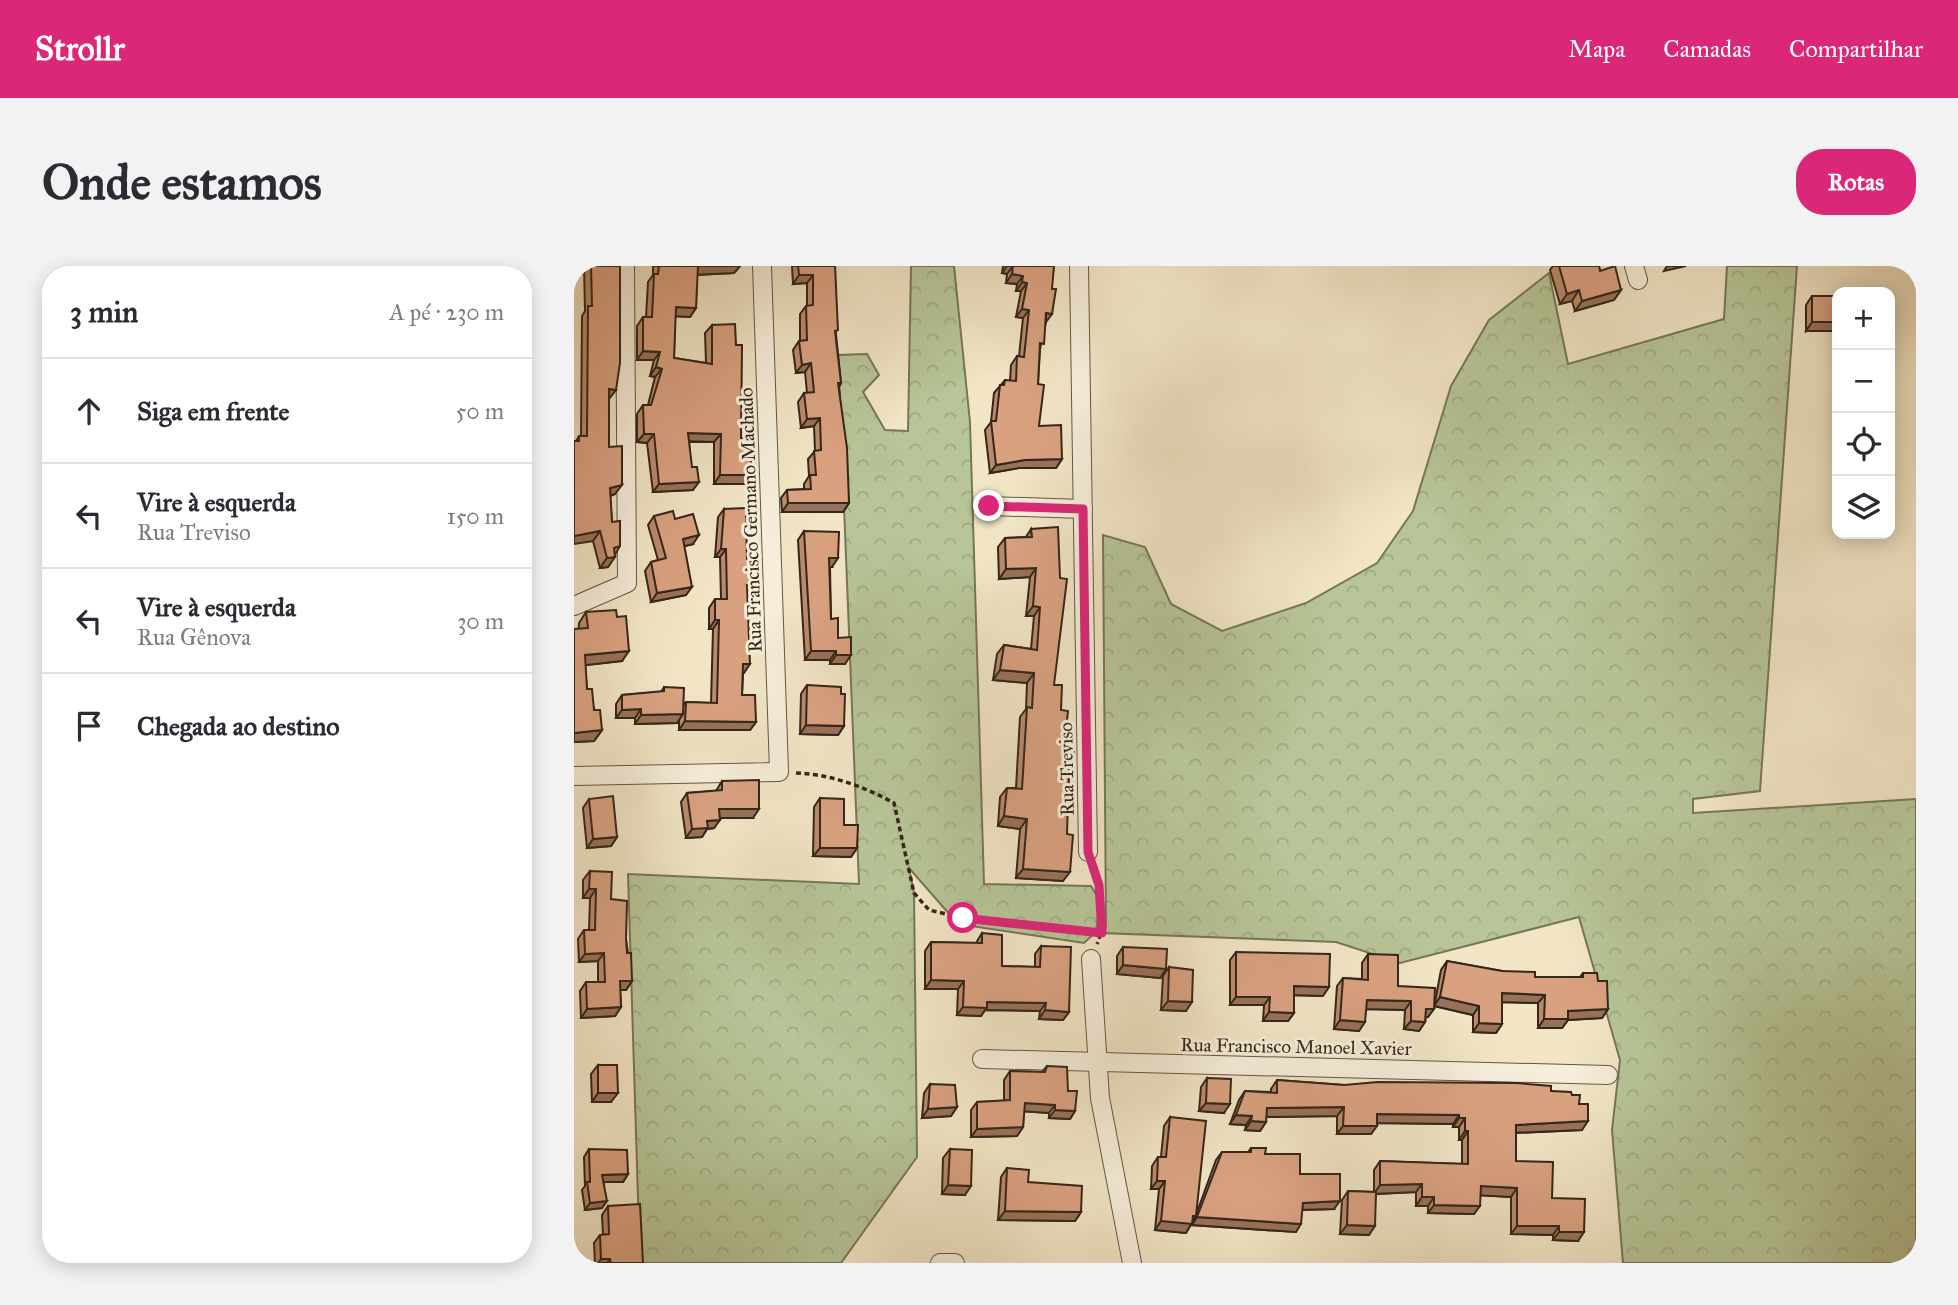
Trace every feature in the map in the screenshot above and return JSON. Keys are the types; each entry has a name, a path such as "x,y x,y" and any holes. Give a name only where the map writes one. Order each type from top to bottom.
{"street":[{"path":"574,606 626,583 625,266"},
{"name":"Rua Francisco Germano Machado","path":"762,266 779,772"},
{"name":"Rua Treviso","path":"1079,266 1088,852"},
{"path":"989,506 1083,509"},
{"path":"574,776 779,772"},
{"path":"1091,959 1095,1062 1132,1263"},
{"name":"Rua Francisco Manoel Xavier","path":"982,1059 1608,1074"},
{"path":"940,1263 955,1263"}],"path":[{"path":"779,772 817,774 877,794 894,803 914,893 929,910 963,918 1102,933"},
{"path":"1088,852 1099,885 1102,933 1091,959"}],"green space":[{"path":"911,266 954,266 970,422 984,884 1091,886 1100,901 1096,932 1084,943 958,924 909,868 914,893 917,1157 841,1263 640,1263 628,874 859,884 838,355 867,354 879,375 863,392 885,430 908,431"},
{"path":"1727,266 1797,266 1760,791 1693,799 1693,813 1916,799 1916,1263 1623,1263 1612,1130 1620,1060 1579,917 1400,963 1336,942 1102,933 1106,928 1103,535 1145,547 1171,604 1222,631 1306,603 1377,563 1413,511 1451,386 1489,320 1549,273 1568,364 1724,319"}],"building":[{"path":"591,266 620,266 620,363 616,390 609,389 609,447 622,446 622,485 610,488 612,522 620,521 620,546 614,548 615,557 607,558 600,531 574,536 574,441 579,441 579,436 587,436"},
{"path":"659,266 698,266 696,308 676,307 674,358 712,364 712,325 735,324 736,345 742,345 741,438 751,438 751,475 720,475 721,434 688,433 692,467 697,467 699,482 659,484 654,434 644,434 643,405 651,405 662,369 656,367 660,352 643,351 643,317 652,317 654,274 658,274"},
{"path":"798,266 835,266 838,330 835,331 841,383 838,383 847,448 849,503 788,503 787,490 811,489 810,475 816,475 814,451 821,450 820,418 807,419 804,393 814,392 811,363 802,365 799,341 807,340 806,306 813,305 813,275 799,275"},
{"path":"1013,266 1054,266 1052,289 1056,289 1052,314 1046,313 1044,344 1040,343 1038,384 1044,385 1039,426 1061,425 1062,459 1025,460 996,465 991,421 996,421 1000,385 1004,385 1005,380 1016,381 1017,356 1024,357 1029,310 1022,309 1027,283 1022,282 1023,276 1012,274"},
{"path":"1559,266 1599,266 1600,271 1615,266 1621,290 1582,301 1579,290 1567,294"},
{"path":"1812,296 1832,296 1832,322 1812,322"},
{"path":"746,508 747,559 751,558 752,585 747,585 750,664 743,664 742,695 755,695 756,722 685,721 686,702 717,703 719,620 715,620 715,599 727,599 726,549 721,549 724,509"},
{"path":"673,511 675,519 693,514 699,535 683,539 692,587 657,593 651,562 666,558 654,516"},
{"path":"1058,527 1060,578 1067,579 1054,685 1062,685 1061,710 1068,711 1064,747 1074,748 1072,768 1069,768 1067,834 1073,835 1070,872 1023,869 1027,819 1004,816 1007,788 1022,789 1027,707 1032,708 1034,673 1000,670 1004,645 1037,650 1040,607 1033,606 1036,568 1006,569 1005,538 1032,537 1031,529"},
{"path":"804,531 839,532 838,558 829,558 831,619 838,618 838,638 851,637 851,655 836,655 836,651 811,651"},
{"path":"616,610 617,617 626,616 629,651 585,655 587,689 592,689 594,710 600,710 602,730 574,733 574,629 588,628 586,612"},
{"path":"807,685 841,687 841,694 845,694 844,726 806,725"},
{"path":"664,687 684,688 683,714 641,715 641,709 622,710 622,695 664,691"},
{"path":"759,780 759,809 719,809 720,820 707,821 708,828 692,829 687,793 722,790 722,781"},
{"path":"613,796 617,837 593,839 589,799"},
{"path":"820,798 844,799 844,825 858,825 857,848 820,848"},
{"path":"590,871 612,872 611,899 627,901 626,939 627,953 631,953 632,981 620,981 621,1007 587,1009 586,982 605,982 604,953 585,954 584,930 595,930 596,889 589,889"},
{"path":"982,933 1002,935 1002,966 1040,967 1041,946 1071,947 1069,1012 1045,1010 1046,1003 987,1002 987,1008 963,1007 964,981 931,980 931,942 982,943"},
{"path":"1123,947 1167,949 1166,969 1123,965"},
{"path":"1236,952 1330,954 1329,987 1294,986 1294,1013 1269,1012 1270,997 1236,997"},
{"path":"1368,954 1398,955 1398,986 1435,988 1434,1009 1426,1009 1425,1022 1411,1021 1411,1001 1367,1000 1365,1022 1340,1020 1343,978 1368,980"},
{"path":"1447,961 1502,971 1535,972 1535,977 1583,977 1583,973 1597,973 1598,981 1607,981 1608,1009 1568,1011 1568,1019 1544,1019 1545,995 1502,993 1502,1024 1479,1023 1479,1006 1440,997"},
{"path":"1169,967 1193,970 1192,1002 1168,1001"},
{"path":"598,1065 617,1065 618,1093 598,1093"},
{"path":"1047,1066 1067,1067 1068,1091 1077,1091 1075,1111 1055,1110 1055,1105 1025,1103 1023,1127 977,1129 977,1102 1010,1100 1010,1071 1045,1072"},
{"path":"1207,1078 1231,1079 1230,1104 1206,1103"},
{"path":"1277,1080 1344,1085 1378,1082 1516,1083 1551,1086 1551,1091 1580,1095 1579,1104 1588,1104 1588,1121 1516,1125 1516,1161 1553,1162 1552,1198 1585,1199 1584,1232 1559,1232 1559,1226 1517,1226 1517,1188 1481,1186 1480,1206 1434,1205 1434,1197 1422,1197 1422,1184 1380,1185 1380,1161 1468,1164 1468,1131 1465,1131 1465,1118 1459,1118 1459,1115 1377,1114 1377,1126 1343,1126 1344,1107 1267,1108 1266,1122 1251,1121 1252,1116 1236,1115 1245,1091 1277,1093"},
{"path":"930,1084 955,1085 957,1107 928,1109"},
{"path":"1170,1117 1206,1121 1196,1216 1193,1216 1192,1224 1161,1221 1165,1181 1157,1181 1158,1157 1166,1157"},
{"path":"1251,1148 1266,1148 1265,1154 1300,1154 1300,1174 1340,1174 1340,1201 1303,1203 1301,1224 1197,1217 1222,1152 1251,1152"},
{"path":"589,1149 627,1150 628,1174 602,1175 607,1201 590,1203 587,1182 590,1182"},
{"path":"950,1149 972,1150 971,1186 948,1185"},
{"path":"1007,1168 1029,1170 1028,1182 1082,1186 1081,1212 1005,1211"},
{"path":"1348,1191 1376,1192 1375,1226 1347,1225"},
{"path":"640,1204 643,1263 611,1263 610,1259 601,1259 600,1235 609,1234 608,1206"}],"route":[{"path":"963,918 1102,933 1099,885 1088,852 1083,509 989,506"}]}
